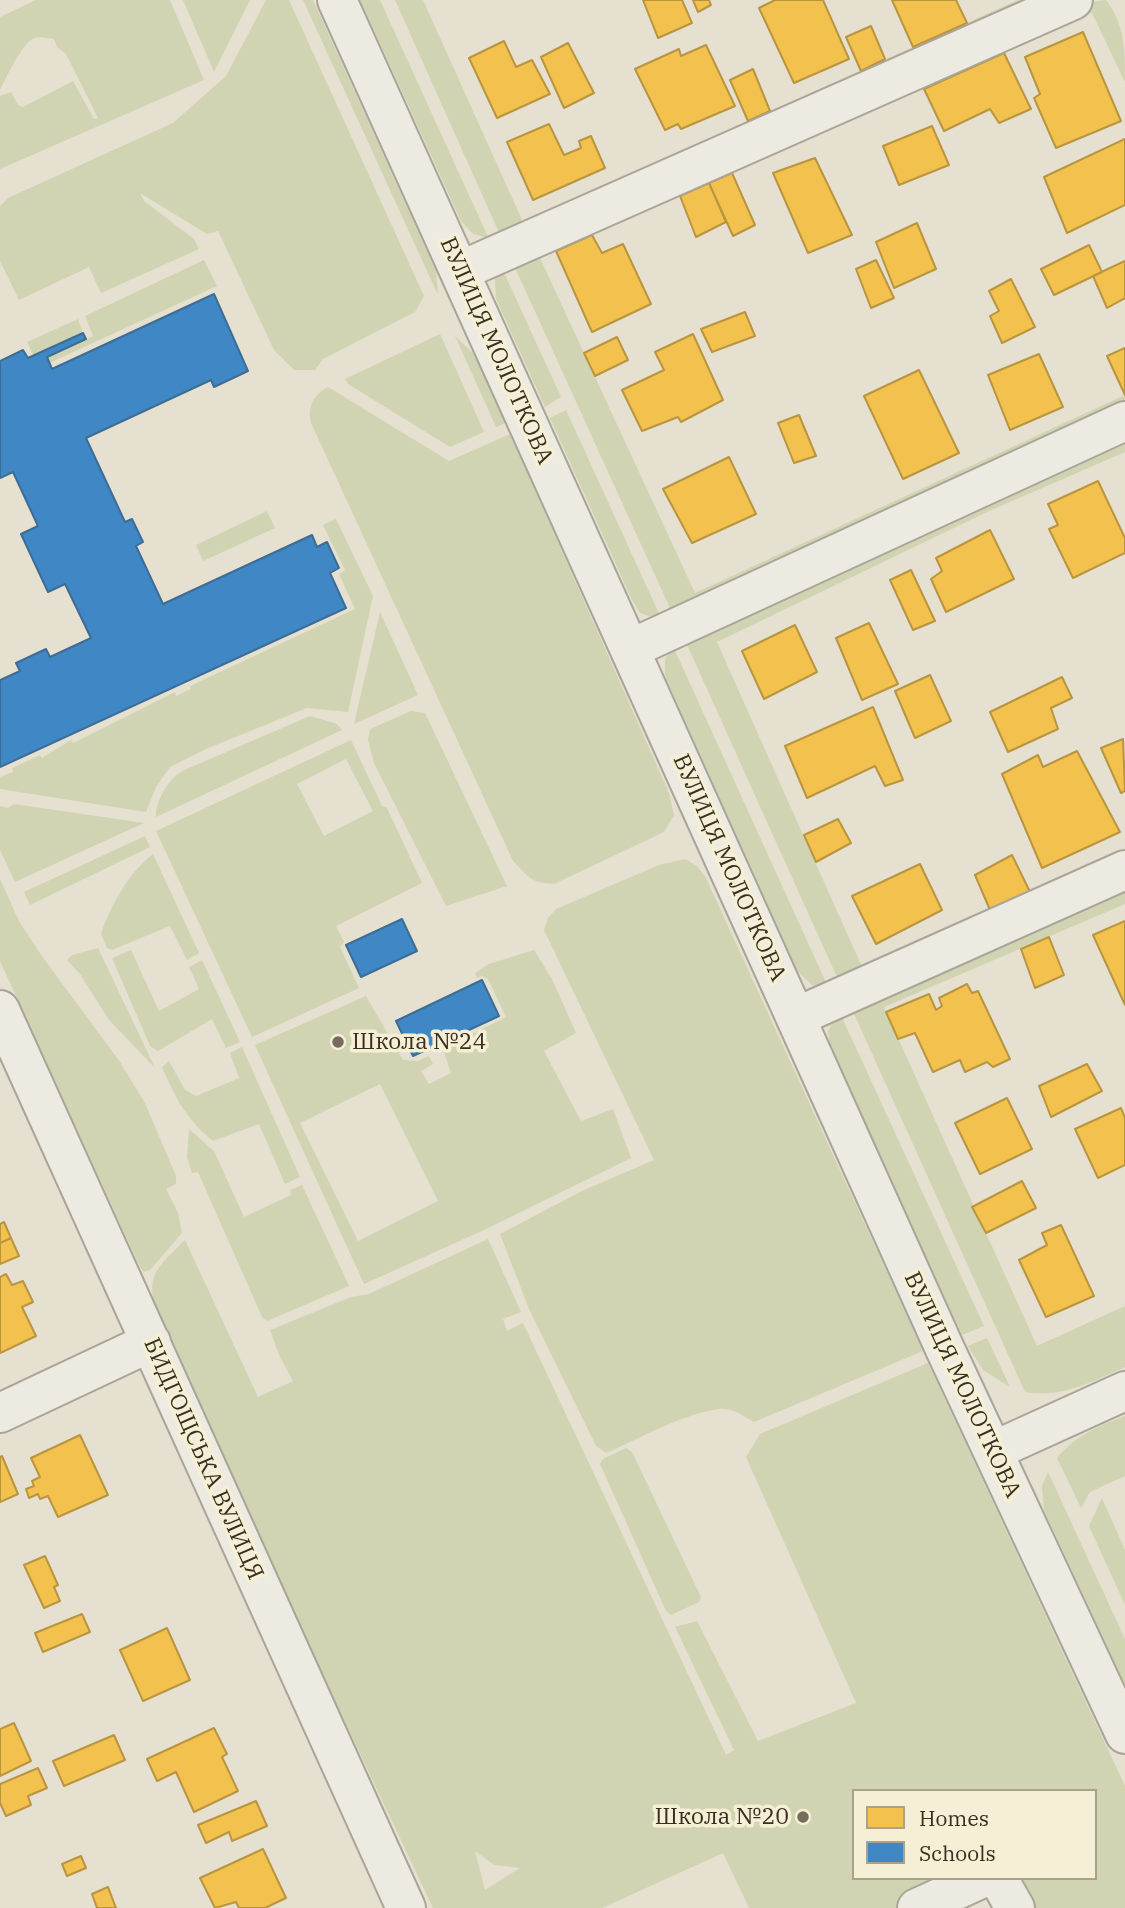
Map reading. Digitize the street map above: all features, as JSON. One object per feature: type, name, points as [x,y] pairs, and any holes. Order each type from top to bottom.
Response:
[{"type":"street","name":"ВУЛИЦЯ МОЛОТКОВА","points":[[337,0],[993,1451],[1125,1734]]},
{"type":"street","points":[[460,271],[1073,0]]},
{"type":"street","points":[[630,649],[1125,421]]},
{"type":"street","points":[[796,1017],[1125,870]]},
{"type":"street","name":"БИДГОЩСЬКА ВУЛИЦЯ","points":[[0,1010],[406,1908]]},
{"type":"street","points":[[0,1413],[151,1342]]},
{"type":"street","points":[[993,1451],[1125,1391]]},
{"type":"street","points":[[917,1908],[979,1880]]},
{"type":"street","points":[[999,1880],[1015,1908]]},
{"type":"green space","points":[[36,0],[170,0],[204,80],[0,169],[0,96],[11,92],[18,105],[23,107],[73,81],[94,119],[98,118],[66,54],[57,47],[54,39],[42,37],[31,40],[22,50],[0,90],[0,17]]},
{"type":"green space","points":[[183,0],[250,0],[214,72]]},
{"type":"green space","points":[[266,0],[289,0],[424,296],[415,312],[323,359],[315,370],[294,370],[274,350],[218,231],[207,234],[140,193],[144,201],[194,239],[199,249],[101,293],[89,267],[19,300],[0,261],[0,206],[8,198],[173,123],[226,76]]},
{"type":"green space","points":[[303,0],[313,0],[436,271],[438,295]]},
{"type":"green space","points":[[360,0],[380,0],[489,239],[472,233],[461,221]]},
{"type":"green space","points":[[395,0],[423,0],[523,222],[1018,0],[1050,0],[501,237]]},
{"type":"green space","points":[[1106,0],[1120,28],[1125,82],[1092,13],[540,258],[695,593],[1125,395],[1125,411],[674,617],[512,261],[1093,2]]},
{"type":"green space","points":[[204,260],[217,286],[34,370],[31,365],[93,336],[85,316]]},
{"type":"green space","points":[[502,268],[561,397],[545,407],[496,299],[495,279]]},
{"type":"green space","points":[[78,319],[83,333],[33,355],[27,342]]},
{"type":"green space","points":[[440,334],[484,432],[450,447],[348,384],[345,379]]},
{"type":"green space","points":[[455,336],[474,354],[505,423],[496,427]]},
{"type":"green space","points":[[328,387],[449,461],[510,434],[669,793],[674,815],[664,832],[554,884],[531,878],[513,861],[311,423],[313,402],[319,393]]},
{"type":"green space","points":[[566,410],[662,620],[640,613],[631,598],[550,418]]},
{"type":"green space","points":[[1125,439],[1125,452],[987,512],[717,642],[862,967],[1125,849],[1125,860],[841,986],[684,638]]},
{"type":"green space","points":[[267,511],[275,528],[203,561],[196,545]]},
{"type":"green space","points":[[336,519],[373,596],[348,712],[307,708],[206,749],[170,767],[156,787],[146,812],[0,789],[0,777],[13,772],[12,768],[40,755],[42,758],[71,740],[73,743],[175,692],[176,696],[191,689],[190,686],[355,609],[339,574],[345,570],[323,525]]},
{"type":"green space","points":[[380,612],[418,695],[354,724]]},
{"type":"green space","points":[[672,644],[829,989],[812,985],[795,969],[665,676],[665,659]]},
{"type":"green space","points":[[411,711],[425,713],[507,886],[446,906],[374,763],[368,740],[370,729]]},
{"type":"green space","points":[[310,716],[337,724],[342,730],[156,817],[164,791],[182,771]]},
{"type":"green space","points":[[351,740],[422,883],[336,926],[344,942],[340,947],[359,988],[252,1037],[156,831]],"holes":[[[346,759],[373,811],[324,836],[297,784]]]},
{"type":"green space","points":[[14,804],[144,823],[15,882],[0,850],[0,806],[8,808]]},
{"type":"green space","points":[[145,836],[150,847],[30,905],[24,892]]},
{"type":"green space","points":[[153,854],[199,953],[187,960],[170,926],[112,950],[107,948],[101,934],[121,891],[136,870]]},
{"type":"green space","points":[[685,859],[697,866],[706,878],[923,1351],[754,1422],[737,1412],[719,1409],[676,1421],[606,1453],[596,1446],[529,1309],[500,1234],[582,1191],[654,1160],[544,930],[548,918],[556,909],[659,865]]},
{"type":"green space","points":[[0,879],[19,921],[39,952],[120,1062],[145,1103],[176,1176],[176,1184],[166,1189],[178,1213],[182,1233],[150,1270],[144,1272],[140,1267],[0,961]]},
{"type":"green space","points":[[1125,884],[1125,904],[884,1007],[1037,1346],[1125,1306],[1125,1367],[1064,1391],[1025,1392],[850,1005]]},
{"type":"green space","points":[[98,948],[155,1068],[109,1020],[80,974],[67,960],[72,955]]},
{"type":"green space","points":[[131,950],[159,1011],[199,989],[189,967],[202,960],[240,1042],[226,1048],[212,1019],[158,1051],[150,1046],[112,958]]},
{"type":"green space","points":[[534,950],[552,979],[576,1033],[544,1051],[581,1121],[613,1109],[631,1158],[484,1230],[364,1284],[255,1045],[366,996],[403,1060],[418,1061],[429,1056],[433,1064],[421,1071],[429,1084],[451,1073],[443,1049],[506,1017],[488,979],[482,976],[477,978],[475,973],[489,964]],"holes":[[[380,1084],[438,1201],[358,1241],[300,1123]]]},
{"type":"green space","points":[[839,1011],[984,1326],[962,1335],[830,1047],[828,1031]]},
{"type":"green space","points":[[242,1047],[300,1177],[285,1184],[259,1124],[213,1141],[183,1108],[162,1067],[169,1061],[185,1090],[196,1096],[239,1078],[230,1053]]},
{"type":"green space","points":[[189,1129],[214,1151],[244,1217],[291,1195],[290,1190],[302,1185],[349,1286],[267,1321],[262,1317],[198,1172],[192,1173],[187,1157]]},
{"type":"green space","points":[[488,1239],[521,1312],[503,1319],[507,1331],[523,1323],[726,1755],[734,1750],[675,1627],[697,1621],[758,1741],[856,1703],[746,1457],[760,1434],[928,1363],[1125,1786],[1125,1908],[1015,1908],[999,1880],[1097,1880],[1097,1789],[852,1789],[852,1880],[979,1880],[917,1908],[749,1908],[723,1853],[602,1908],[433,1908],[304,1635],[154,1305],[152,1293],[158,1268],[185,1240],[258,1397],[293,1381],[270,1330],[351,1297],[369,1294]],"holes":[[[475,1851],[494,1865],[520,1868],[485,1890]]]},
{"type":"green space","points":[[987,1338],[1008,1386],[983,1370],[968,1346]]},
{"type":"green space","points":[[1125,1416],[1125,1476],[1090,1492],[1081,1508],[1057,1458],[1079,1438]]},
{"type":"green space","points":[[626,1448],[632,1452],[701,1597],[699,1602],[671,1615],[666,1611],[600,1464],[603,1459]]},
{"type":"green space","points":[[1048,1472],[1125,1639],[1125,1685],[1044,1510],[1042,1486]]},
{"type":"green space","points":[[1102,1498],[1125,1550],[1125,1605],[1089,1526]]},
{"type":"building: Homes","points":[[643,0],[682,0],[692,23],[658,38]]},
{"type":"building: Homes","points":[[693,0],[709,0],[711,5],[698,12]]},
{"type":"building: Homes","points":[[775,0],[823,0],[849,59],[794,83],[759,8]]},
{"type":"building: Homes","points":[[892,0],[956,0],[967,23],[913,47]]},
{"type":"building: Homes","points":[[871,26],[885,59],[861,71],[846,37]]},
{"type":"building: Homes","points":[[1083,32],[1121,121],[1056,148],[1034,98],[1040,94],[1025,57]]},
{"type":"building: Homes","points":[[504,41],[516,67],[532,60],[550,94],[497,118],[469,58]]},
{"type":"building: Homes","points":[[568,43],[594,93],[564,108],[541,57]]},
{"type":"building: Homes","points":[[706,45],[735,106],[681,129],[678,124],[665,130],[635,69],[679,49],[681,56]]},
{"type":"building: Homes","points":[[1004,53],[1031,109],[999,123],[990,109],[944,131],[924,89]]},
{"type":"building: Homes","points":[[753,69],[770,111],[748,121],[730,80]]},
{"type":"building: Homes","points":[[549,124],[564,155],[581,148],[579,141],[591,136],[605,168],[533,200],[507,142]]},
{"type":"building: Homes","points":[[932,126],[949,165],[899,185],[883,146]]},
{"type":"building: Homes","points":[[1125,139],[1125,205],[1067,233],[1044,177]]},
{"type":"building: Homes","points":[[815,158],[852,235],[808,253],[773,173]]},
{"type":"building: Homes","points":[[732,173],[755,225],[733,236],[709,183]]},
{"type":"building: Homes","points":[[709,183],[726,222],[696,237],[680,196]]},
{"type":"building: Homes","points":[[917,223],[936,269],[894,288],[876,242]]},
{"type":"building: Homes","points":[[592,235],[602,253],[623,244],[651,304],[592,332],[556,251]]},
{"type":"building: Homes","points":[[1089,245],[1102,272],[1054,295],[1041,269]]},
{"type":"building: Homes","points":[[876,260],[894,298],[871,308],[856,269]]},
{"type":"building: Homes","points":[[1125,261],[1125,298],[1107,308],[1093,276]]},
{"type":"building: Homes","points":[[1011,279],[1035,327],[1002,343],[990,316],[999,311],[989,291]]},
{"type":"building: Homes","points":[[745,312],[755,336],[712,352],[701,329]]},
{"type":"building: Homes","points":[[693,334],[723,400],[681,422],[678,417],[642,431],[622,390],[664,370],[655,352]]},
{"type":"building: Homes","points":[[617,337],[628,360],[595,376],[584,353]]},
{"type":"building: Homes","points":[[1125,348],[1125,395],[1107,356]]},
{"type":"building: Homes","points":[[1039,354],[1063,407],[1010,430],[988,375]]},
{"type":"building: Homes","points":[[919,370],[959,453],[903,479],[864,396]]},
{"type":"building: Homes","points":[[799,415],[816,456],[794,463],[778,423]]},
{"type":"building: Homes","points":[[729,457],[756,514],[692,543],[663,489]]},
{"type":"building: Homes","points":[[1098,481],[1125,538],[1125,553],[1073,578],[1049,529],[1058,525],[1048,504]]},
{"type":"building: Homes","points":[[990,530],[1014,579],[946,612],[931,579],[942,571],[936,558]]},
{"type":"building: Homes","points":[[911,570],[935,621],[913,630],[890,580]]},
{"type":"building: Homes","points":[[869,623],[898,684],[862,700],[836,638]]},
{"type":"building: Homes","points":[[795,625],[817,672],[764,699],[742,651]]},
{"type":"building: Homes","points":[[930,675],[951,721],[915,738],[895,691]]},
{"type":"building: Homes","points":[[1062,677],[1072,698],[1051,708],[1058,729],[1008,752],[990,712]]},
{"type":"building: Homes","points":[[873,707],[903,780],[885,786],[875,766],[807,798],[785,746]]},
{"type":"building: Homes","points":[[1123,739],[1125,791],[1121,793],[1101,748]]},
{"type":"building: Homes","points":[[1077,751],[1120,832],[1042,868],[1002,774],[1038,755],[1043,767]]},
{"type":"building: Homes","points":[[838,819],[851,843],[816,862],[804,835]]},
{"type":"building: Homes","points":[[1012,855],[1030,892],[990,910],[975,875]]},
{"type":"building: Homes","points":[[920,864],[942,910],[876,944],[852,896]]},
{"type":"building: Homes","points":[[1125,921],[1125,1005],[1093,935]]},
{"type":"building: Homes","points":[[1049,937],[1064,975],[1035,988],[1021,949]]},
{"type":"building: Homes","points":[[967,984],[972,993],[978,991],[1010,1059],[993,1067],[987,1062],[965,1072],[960,1060],[933,1072],[915,1033],[898,1039],[886,1012],[929,994],[936,1010],[942,1006],[939,998]]},
{"type":"building: Homes","points":[[1087,1064],[1102,1091],[1051,1117],[1039,1086]]},
{"type":"building: Homes","points":[[1007,1098],[1032,1149],[980,1174],[955,1123]]},
{"type":"building: Homes","points":[[1121,1108],[1125,1118],[1125,1165],[1098,1178],[1075,1129]]},
{"type":"building: Homes","points":[[1022,1181],[1036,1208],[986,1233],[972,1207]]},
{"type":"building: Homes","points":[[4,1222],[11,1238],[0,1243],[0,1224]]},
{"type":"building: Homes","points":[[1061,1225],[1094,1296],[1046,1317],[1019,1260],[1047,1245],[1042,1233]]},
{"type":"building: Homes","points":[[11,1238],[19,1256],[0,1264],[0,1243]]},
{"type":"building: Homes","points":[[6,1274],[12,1285],[23,1281],[33,1302],[22,1307],[36,1336],[0,1353],[0,1277]]},
{"type":"building: Homes","points":[[80,1435],[108,1495],[58,1517],[48,1496],[40,1499],[38,1494],[29,1498],[26,1489],[34,1486],[32,1481],[40,1477],[31,1458]]},
{"type":"building: Homes","points":[[2,1456],[18,1494],[0,1502],[0,1457]]},
{"type":"building: Homes","points":[[45,1556],[58,1585],[54,1587],[60,1601],[44,1608],[24,1565]]},
{"type":"building: Homes","points":[[82,1614],[90,1632],[43,1652],[35,1633]]},
{"type":"building: Homes","points":[[167,1628],[190,1680],[143,1701],[120,1650]]},
{"type":"building: Homes","points":[[14,1723],[31,1761],[0,1776],[0,1729]]},
{"type":"building: Homes","points":[[214,1728],[227,1754],[222,1757],[238,1791],[194,1812],[176,1772],[157,1781],[147,1759]]},
{"type":"building: Homes","points":[[114,1735],[125,1760],[64,1786],[53,1761]]},
{"type":"building: Homes","points":[[38,1768],[47,1788],[28,1796],[31,1805],[6,1816],[0,1803],[0,1784]]},
{"type":"building: Homes","points":[[256,1801],[267,1826],[232,1841],[229,1832],[206,1843],[198,1825]]},
{"type":"building: Homes","points":[[263,1849],[286,1898],[265,1908],[239,1908],[236,1902],[215,1908],[200,1878]]},
{"type":"building: Homes","points":[[81,1856],[86,1868],[67,1876],[62,1864]]},
{"type":"building: Homes","points":[[108,1887],[116,1908],[97,1908],[92,1894]]},
{"type":"building: Schools","points":[[214,294],[248,371],[214,387],[211,380],[86,438],[125,522],[132,519],[143,542],[136,546],[163,604],[312,535],[317,547],[327,542],[339,568],[330,573],[346,608],[0,767],[0,680],[20,671],[16,663],[46,649],[50,657],[91,638],[65,584],[48,592],[21,534],[38,526],[13,472],[0,478],[0,361],[23,350],[28,358],[83,333],[86,339],[47,357],[52,369]]},
{"type":"building: Schools","points":[[402,919],[417,951],[361,977],[346,945]]},
{"type":"building: Schools","points":[[482,980],[499,1016],[413,1056],[396,1021]]},
{"type":"place","name":"Школа №24","points":[[338,1042]]},
{"type":"place","name":"Школа №20","points":[[803,1817]]}]
